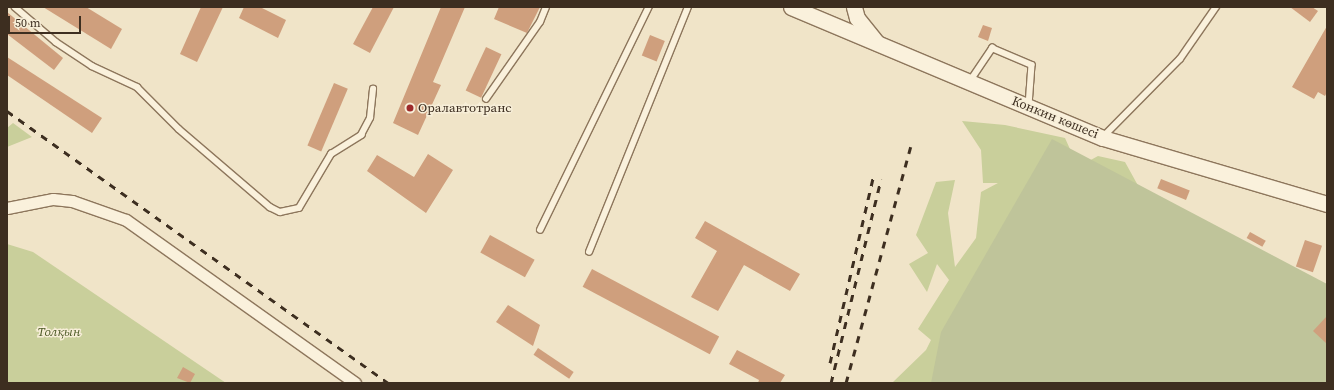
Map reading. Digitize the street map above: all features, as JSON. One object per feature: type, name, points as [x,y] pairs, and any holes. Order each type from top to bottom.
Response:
[{"type":"main road","name":"Конкин көшесі","points":[[791,7],[1103,138],[1327,204]]},
{"type":"main road","points":[[854,7],[857,18],[878,44]]},
{"type":"street","points":[[7,208],[53,199],[72,201],[126,220],[355,383]]},
{"type":"lane","points":[[16,7],[56,42],[92,66],[137,87],[222,166],[270,207],[280,212],[299,208],[331,154],[361,135],[370,118],[373,89]]},
{"type":"lane","points":[[486,98],[540,22],[546,7]]},
{"type":"lane","points":[[540,230],[649,7]]},
{"type":"lane","points":[[589,252],[688,7]]},
{"type":"lane","points":[[1103,138],[1180,59],[1216,7]]},
{"type":"lane","points":[[969,83],[992,48],[1032,65],[1029,108]]},
{"type":"green space","points":[[962,121],[1005,125],[1065,138],[1078,167],[1098,156],[1125,162],[1146,200],[996,383],[892,383],[926,350],[931,340],[918,329],[949,280],[937,264],[927,292],[909,264],[928,253],[916,235],[936,182],[955,180],[948,213],[955,267],[976,238],[981,192],[998,183],[983,183],[981,150]]},
{"type":"green space","points":[[13,123],[32,137],[7,147],[7,128]]},
{"type":"green space","points":[[1052,139],[1327,284],[1327,383],[931,383],[941,332]]},
{"type":"green space","name":"Толқын","points":[[7,244],[33,252],[226,383],[7,383]]},
{"type":"building","points":[[43,7],[86,7],[122,29],[111,49]]},
{"type":"building","points":[[201,7],[223,7],[197,62],[180,54]]},
{"type":"building","points":[[244,7],[260,7],[286,20],[278,38],[239,18]]},
{"type":"building","points":[[373,7],[394,7],[370,53],[353,44]]},
{"type":"building","points":[[441,7],[465,7],[433,82],[441,85],[418,135],[393,123]]},
{"type":"building","points":[[499,7],[540,7],[527,33],[494,19]]},
{"type":"building","points":[[1290,7],[1312,7],[1318,11],[1310,22]]},
{"type":"building","points":[[7,12],[63,58],[54,70],[7,34]]},
{"type":"building","points":[[983,25],[992,28],[988,41],[978,37]]},
{"type":"building","points":[[1327,26],[1327,92],[1325,96],[1318,92],[1314,99],[1292,87]]},
{"type":"building","points":[[650,35],[665,41],[657,61],[642,55]]},
{"type":"building","points":[[486,47],[501,54],[481,98],[466,91]]},
{"type":"building","points":[[7,57],[102,118],[92,133],[7,75]]},
{"type":"building","points":[[334,83],[348,89],[321,151],[307,146]]},
{"type":"building","points":[[428,154],[453,170],[426,213],[367,171],[377,155],[414,177]]},
{"type":"building","points":[[1161,179],[1190,191],[1186,200],[1157,188]]},
{"type":"building","points":[[705,221],[800,274],[790,291],[744,265],[718,311],[691,297],[717,251],[695,238]]},
{"type":"building","points":[[1250,232],[1266,241],[1262,247],[1247,238]]},
{"type":"building","points":[[490,235],[535,260],[525,277],[480,252]]},
{"type":"building","points":[[1305,240],[1322,246],[1313,272],[1296,266]]},
{"type":"building","points":[[592,269],[719,337],[710,354],[583,287]]},
{"type":"building","points":[[508,305],[540,325],[533,346],[496,322]]},
{"type":"building","points":[[1327,316],[1327,344],[1313,331]]},
{"type":"building","points":[[538,348],[574,372],[569,379],[534,355]]},
{"type":"building","points":[[737,350],[785,375],[780,383],[758,383],[759,380],[729,364]]},
{"type":"building","points":[[183,367],[195,374],[190,383],[177,378]]},
{"type":"railway","points":[[7,111],[389,383]]},
{"type":"railway","points":[[846,383],[912,142]]},
{"type":"railway","points":[[830,363],[873,178]]},
{"type":"railway","points":[[831,383],[881,179]]},
{"type":"place","name":"Оралавтотранс","points":[[410,108]]}]
